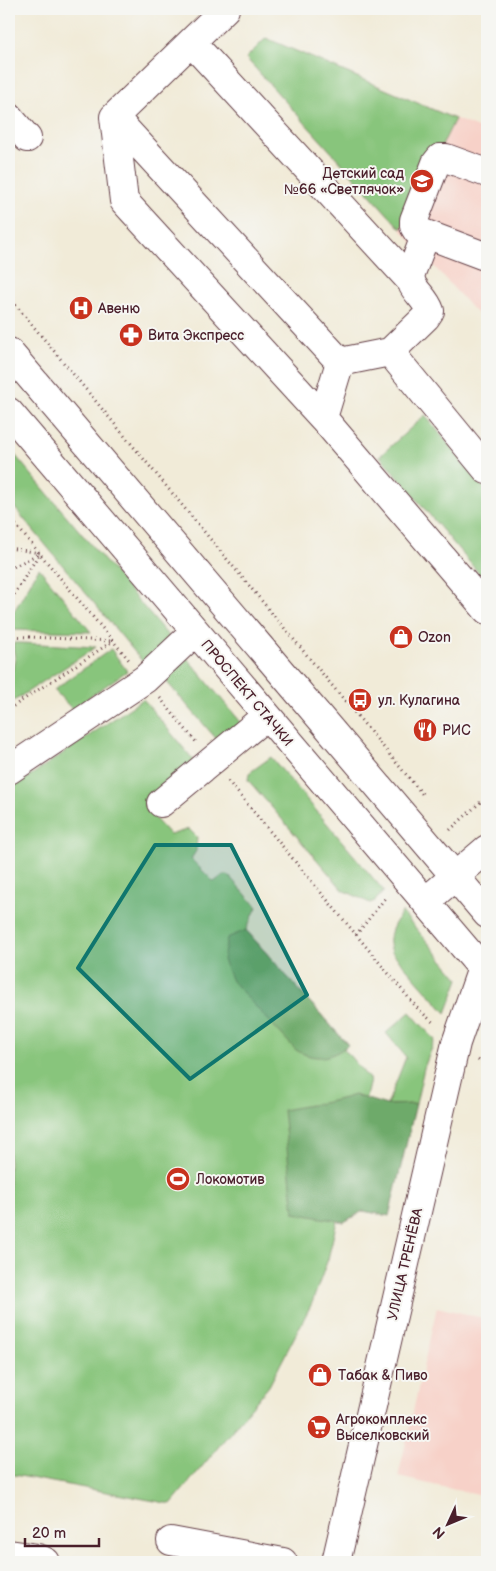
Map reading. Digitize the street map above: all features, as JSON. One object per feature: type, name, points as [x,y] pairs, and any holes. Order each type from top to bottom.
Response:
[{"type":"main road","points":[[114,117],[225,9]]},
{"type":"main road","points":[[191,42],[410,280],[412,286],[427,302],[430,311],[426,317],[390,352],[340,362]]},
{"type":"main road","points":[[9,117],[27,138]]},
{"type":"main road","points":[[114,117],[340,362]]},
{"type":"main road","points":[[114,117],[124,200],[323,418],[487,610]]},
{"type":"main road","points":[[487,173],[446,158],[440,158],[436,163],[414,220],[414,226],[417,230],[487,257]]},
{"type":"main road","points":[[410,280],[426,234]]},
{"type":"main road","points":[[9,352],[487,914]]},
{"type":"main road","points":[[390,352],[487,470]]},
{"type":"main road","points":[[323,418],[340,362]]},
{"type":"main road","name":"ПРОСПЕКТ СТАЧКИ","points":[[9,412],[485,971]]},
{"type":"main road","points":[[9,770],[145,679],[195,632]]},
{"type":"main road","points":[[161,803],[266,716]]},
{"type":"main road","points":[[426,902],[482,854]]},
{"type":"main road","name":"УЛИЦА ТРЕНЁВА","points":[[336,1562],[456,1043],[485,971]]},
{"type":"main road","points":[[171,1542],[283,1562]]},
{"type":"main road","points":[[9,1554],[38,1558],[46,1562]]},
{"type":"path","points":[[9,297],[426,798]]},
{"type":"path","points":[[9,516],[418,1009],[456,1043],[487,1067]]},
{"type":"path","points":[[9,548],[40,553]]},
{"type":"path","points":[[9,569],[40,553]]},
{"type":"path","points":[[9,603],[40,553]]},
{"type":"path","points":[[9,636],[113,640]]},
{"type":"path","points":[[9,709],[113,640]]},
{"type":"path","points":[[431,848],[487,796]]},
{"type":"path","points":[[451,828],[482,854]]},
{"type":"highlighted area","points":[[155,845],[231,845],[307,995],[190,1079],[78,968]]},
{"type":"shaded area","name":"Детский сад №66 «Светлячок»","points":[[266,38],[487,132],[487,325],[246,58]]},
{"type":"shaded area","points":[[437,1307],[487,1319],[487,1497],[398,1477]]},
{"type":"green space","points":[[266,38],[455,119],[401,229],[246,58]]},
{"type":"green space","points":[[425,415],[487,492],[487,583],[380,456]]},
{"type":"green space","points":[[9,448],[176,645],[148,668],[9,501]]},
{"type":"green space","points":[[39,568],[91,632],[9,630],[9,620]]},
{"type":"green space","points":[[14,643],[96,647],[9,704],[9,677],[15,658]]},
{"type":"green space","points":[[111,649],[127,671],[72,709],[54,690]]},
{"type":"green space","points":[[187,658],[245,727],[220,743],[165,680],[165,676]]},
{"type":"green space","name":"Локомотив","points":[[143,699],[201,769],[149,812],[170,835],[189,829],[197,837],[196,851],[191,859],[214,882],[223,875],[228,875],[257,907],[246,930],[348,1045],[344,1049],[370,1080],[328,1259],[312,1303],[269,1386],[171,1504],[9,1474],[9,790]]},
{"type":"green space","points":[[271,757],[384,891],[375,901],[370,903],[343,890],[248,780],[249,773]]},
{"type":"green space","points":[[402,912],[459,979],[446,1013],[392,952],[390,936]]},
{"type":"green space","points":[[246,930],[348,1045],[329,1056],[316,1057],[303,1054],[296,1050],[232,981],[223,960],[227,938]]},
{"type":"green space","points":[[410,1012],[435,1040],[424,1068],[416,1104],[387,1105],[406,1057],[386,1033]]},
{"type":"green space","points":[[354,1095],[387,1105],[416,1104],[389,1216],[363,1211],[344,1222],[294,1213],[283,1110]]},
{"type":"place","name":"Детский сад №66 «Светлячок»","points":[[422,181]]},
{"type":"place","name":"Авеню","points":[[81,308]]},
{"type":"place","name":"Вита Экспресс","points":[[131,335]]},
{"type":"place","name":"Ozon","points":[[401,637]]},
{"type":"place","name":"ул. Кулагина","points":[[360,700]]},
{"type":"place","name":"РИС","points":[[425,730]]},
{"type":"place","name":"Локомотив","points":[[178,1179]]},
{"type":"place","name":"Табак & Пиво","points":[[320,1375]]},
{"type":"place","name":"Агрокомплекс Выселковский","points":[[319,1427]]}]
